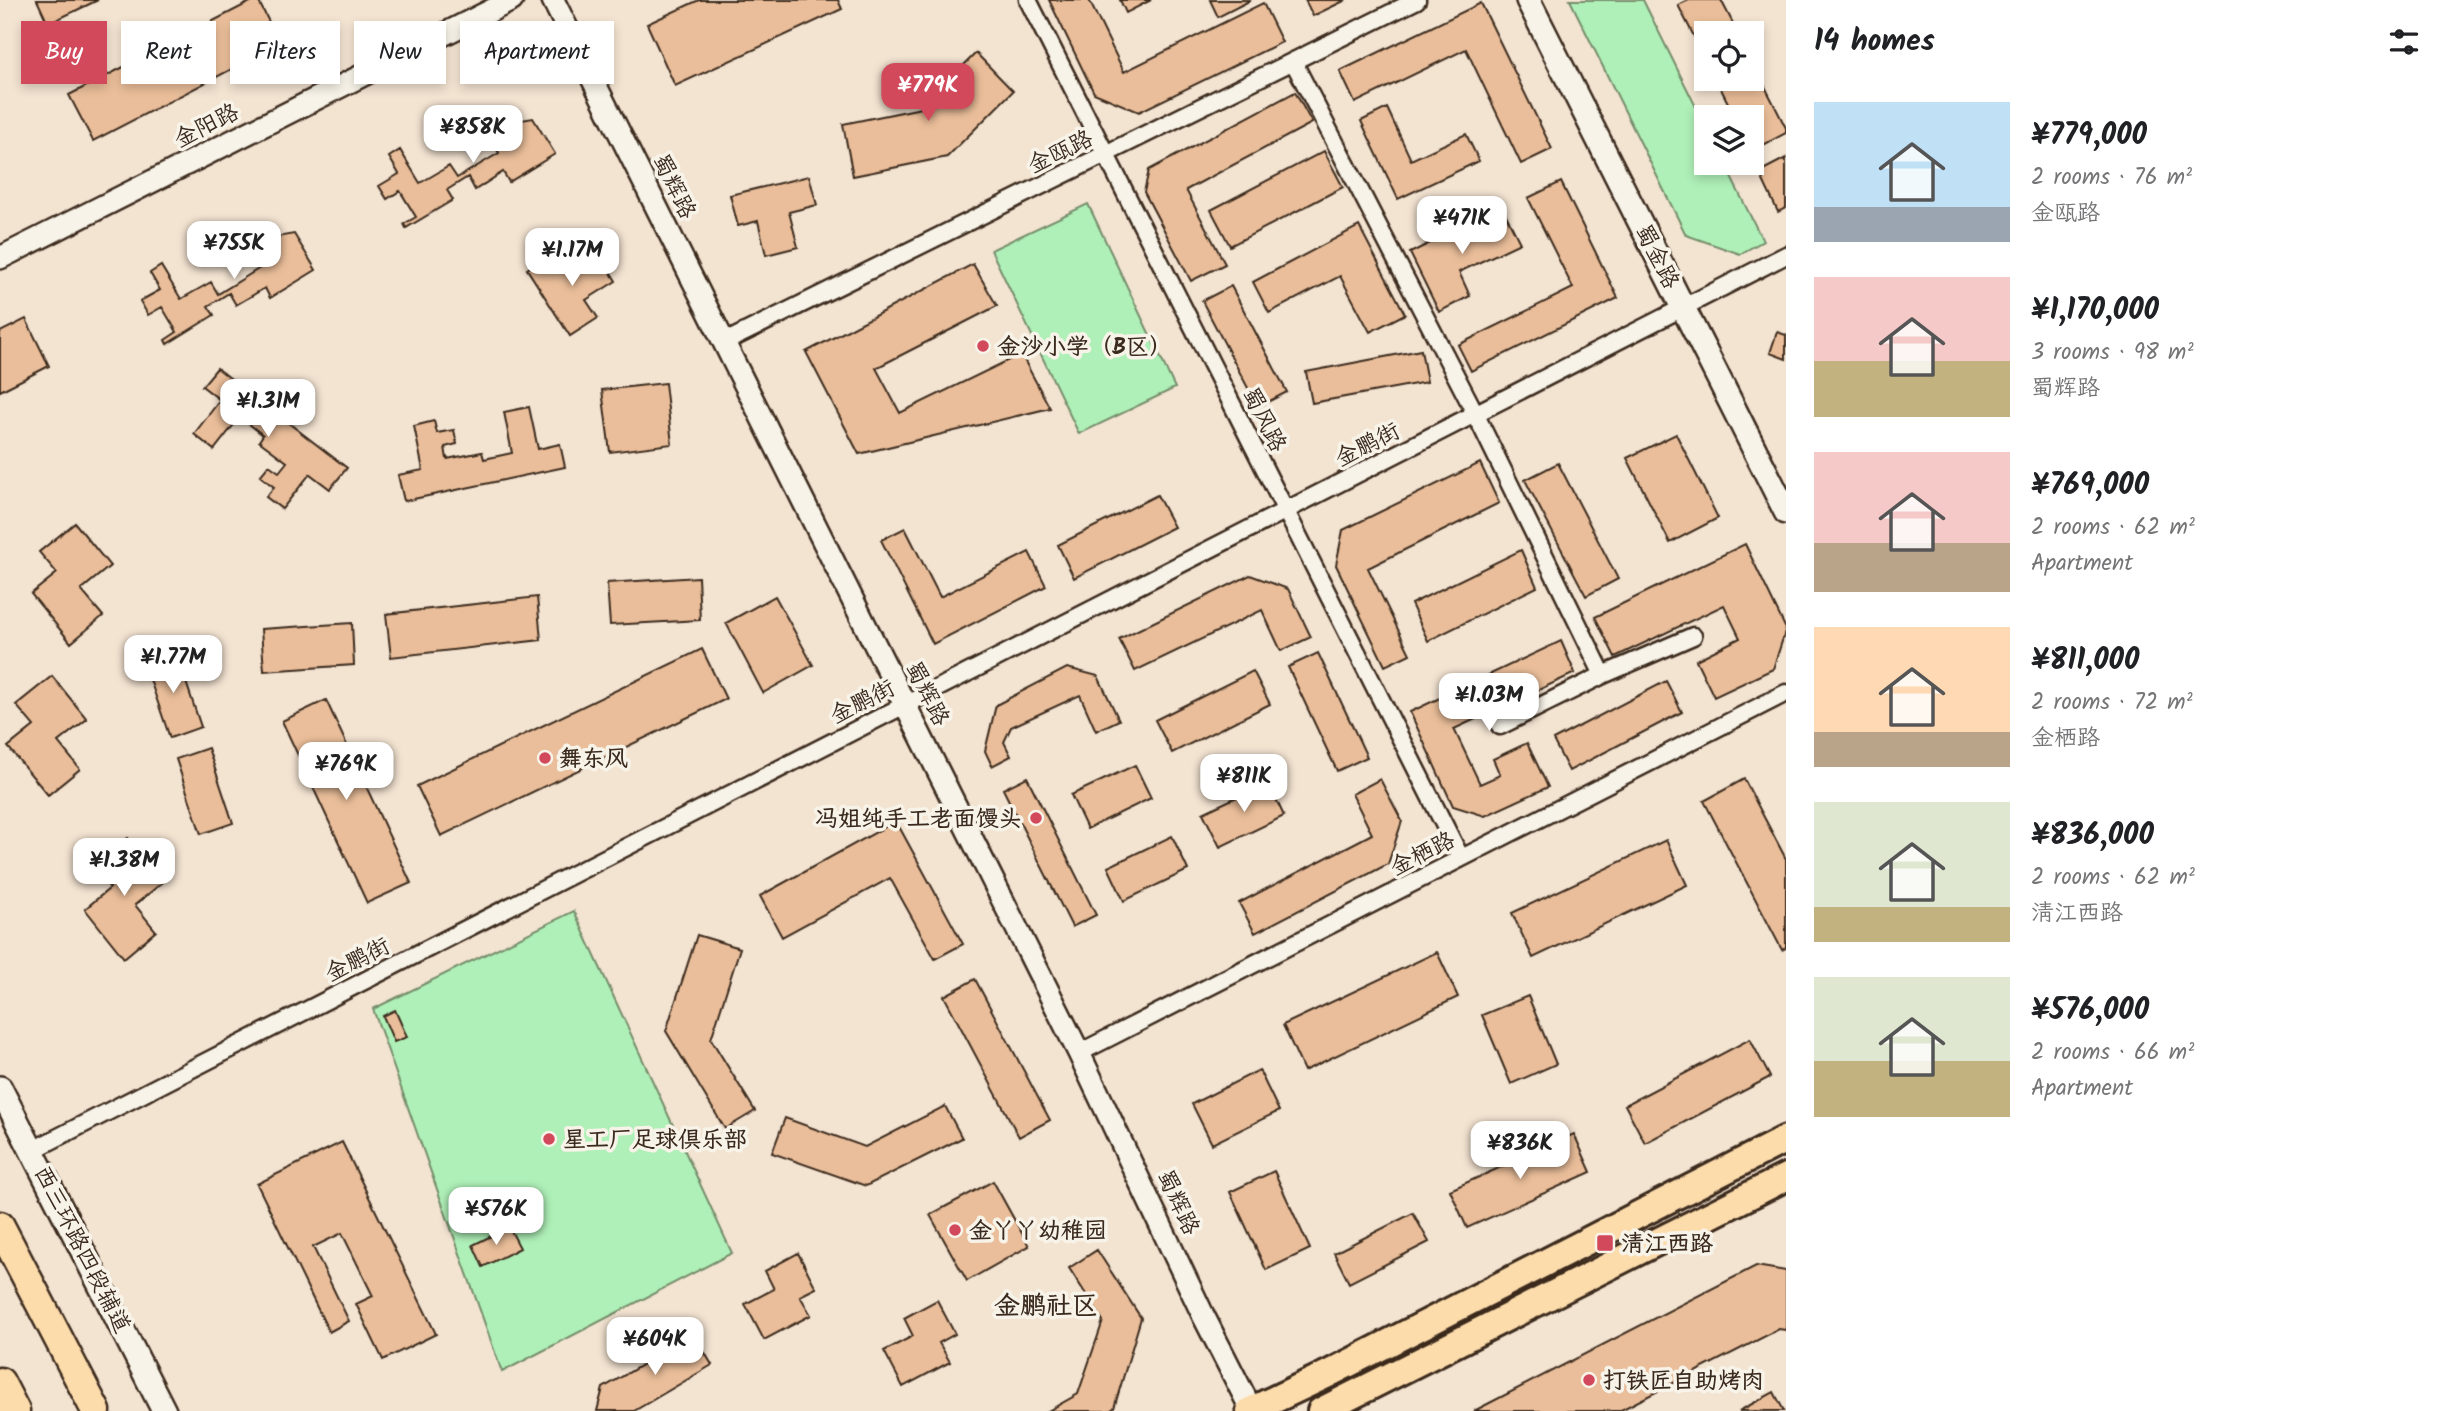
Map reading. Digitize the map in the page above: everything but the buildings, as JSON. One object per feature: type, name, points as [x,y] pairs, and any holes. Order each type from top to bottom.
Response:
[{"type":"highway","points":[[0,1226],[96,1411]]},
{"type":"highway","points":[[0,1382],[15,1411]]},
{"type":"main road","name":"蜀金路","points":[[1528,0],[1786,512]]},
{"type":"main road","name":"西三环路四段辅道","points":[[0,1088],[164,1411]]},
{"type":"main road","points":[[1251,1411],[1786,1139]]},
{"type":"main road","points":[[1321,1411],[1786,1177]]},
{"type":"street","name":"金阳路","points":[[0,258],[512,0]]},
{"type":"street","name":"蜀辉路","points":[[553,0],[1079,1053],[1251,1411]]},
{"type":"street","name":"蜀风路","points":[[1028,0],[1461,858]]},
{"type":"street","name":"金瓯路","points":[[723,343],[1417,0]]},
{"type":"street","points":[[1293,61],[1475,414],[1603,674]]},
{"type":"street","name":"金鹏街","points":[[33,1150],[1786,256]]},
{"type":"street","points":[[1500,726],[1603,674],[1693,636]]},
{"type":"street","name":"金栖路","points":[[1079,1053],[1786,693]]},
{"type":"green space","points":[[1570,0],[1643,0],[1695,105],[1694,175],[1730,175],[1763,241],[1740,254],[1686,235]]},
{"type":"green space","points":[[1088,204],[1175,388],[1079,434],[991,250]]},
{"type":"green space","name":"星工厂足球俱乐部","points":[[574,911],[732,1253],[502,1372],[373,1009]]},
{"type":"place","name":"金沙小学（B区）","points":[[983,346]]},
{"type":"place","name":"舞东风","points":[[545,758]]},
{"type":"place","name":"冯姐纯手工老面馒头","points":[[1036,818]]},
{"type":"place","name":"星工厂足球俱乐部","points":[[549,1139]]},
{"type":"place","name":"金丫丫幼稚园","points":[[955,1230]]},
{"type":"place","name":"清江西路","points":[[1605,1243]]},
{"type":"place","name":"打铁匠自助烤肉","points":[[1589,1380]]},
{"type":"district","name":"金鹏社区","points":[[1046,1305]]}]
